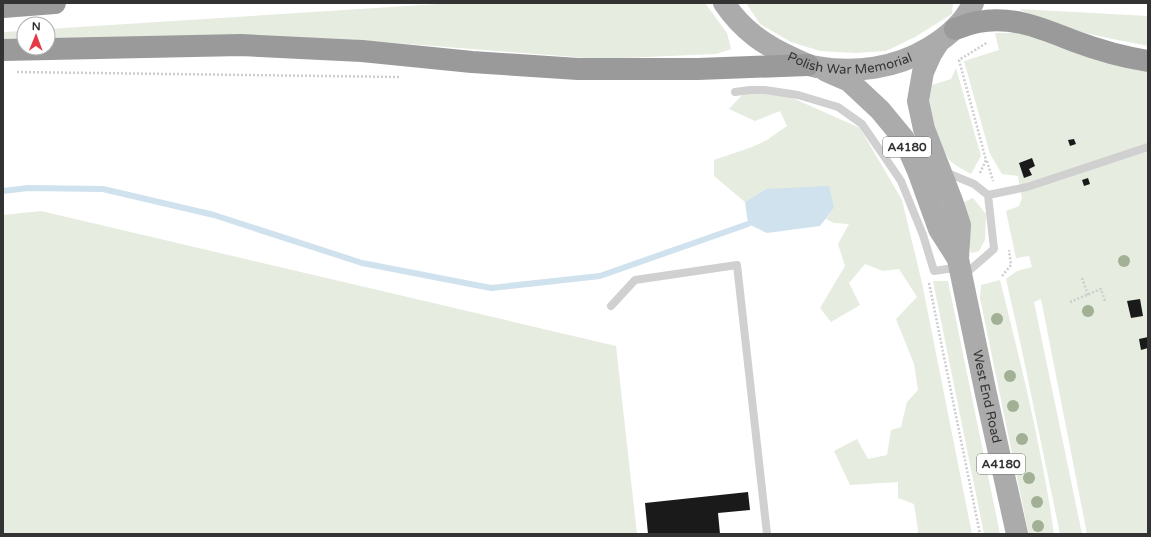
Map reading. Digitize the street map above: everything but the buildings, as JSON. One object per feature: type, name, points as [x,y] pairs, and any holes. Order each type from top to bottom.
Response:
[{"type":"highway","points":[[3,7],[55,3]]},
{"type":"highway","points":[[955,29],[978,22],[1001,20],[1018,22],[1053,32],[1074,41],[1125,57],[1148,61]]},
{"type":"highway","points":[[3,50],[241,45],[362,50],[472,62],[578,69],[698,69],[813,66]]},
{"type":"main road","name":"Polish War Memorial","points":[[724,3],[745,30],[777,52],[813,66],[856,69],[880,68],[920,54],[938,43],[955,29],[972,6]]},
{"type":"main road","name":"West End Road","points":[[938,43],[923,72],[918,102],[924,130],[960,225],[960,268],[1017,534]]},
{"type":"main road","name":"West End Road","points":[[813,66],[848,81],[880,110],[904,139],[918,171],[939,229],[960,268]]},
{"type":"lane","points":[[735,92],[765,90],[798,95],[838,107],[862,124],[901,181],[923,235],[934,271],[960,268],[994,249],[988,195],[974,184],[940,170]]},
{"type":"lane","points":[[988,195],[1027,187],[1148,147]]},
{"type":"lane","points":[[611,306],[635,280],[737,264],[767,534]]},
{"type":"path","points":[[992,40],[959,60],[994,184]]},
{"type":"path","points":[[11,72],[407,78]]},
{"type":"path","points":[[977,178],[986,160]]},
{"type":"path","points":[[1082,278],[1088,295]]},
{"type":"path","points":[[929,284],[980,534]]},
{"type":"path","points":[[1070,302],[1101,289],[1105,301]]},
{"type":"shaded area","points":[[454,3],[705,3],[727,33],[731,49],[716,54],[599,59],[346,39],[247,36],[56,41],[56,28]]},
{"type":"shaded area","points":[[746,3],[953,3],[952,14],[915,37],[886,51],[855,53],[820,51],[791,42],[760,24]]},
{"type":"shaded area","points":[[1019,9],[1148,16],[1148,46],[1066,28]]},
{"type":"shaded area","points":[[16,31],[16,42],[3,43],[3,32]]},
{"type":"shaded area","points":[[995,33],[1020,33],[1148,70],[1148,534],[1087,534],[1041,299],[1034,302],[1082,534],[1060,534],[1006,279],[1017,271],[1032,267],[1029,256],[1016,258],[1006,211],[1019,206],[1022,198],[1018,176],[1002,174],[990,154],[964,61],[999,50]]},
{"type":"shaded area","points":[[956,68],[981,156],[971,174],[950,161],[940,145],[928,110],[932,85],[951,79]]},
{"type":"shaded area","points":[[756,86],[788,96],[860,128],[902,200],[922,283],[972,534],[917,534],[918,530],[914,504],[898,498],[898,482],[850,485],[834,451],[857,439],[868,459],[887,455],[891,430],[901,427],[907,402],[918,390],[914,364],[896,319],[917,297],[899,269],[883,271],[865,264],[849,283],[860,305],[831,322],[820,308],[845,266],[838,244],[849,224],[834,223],[826,219],[834,208],[766,189],[745,202],[714,176],[714,160],[752,147],[767,140],[787,126],[780,111],[755,121],[729,109],[742,95]]},
{"type":"shaded area","points":[[973,198],[986,214],[985,240],[979,251],[971,253],[960,204]]},
{"type":"shaded area","points":[[41,211],[616,346],[637,534],[3,534],[3,215]]},
{"type":"shaded area","points":[[1000,280],[1037,438],[1054,534],[1028,534],[980,298],[981,285]]},
{"type":"shaded area","points":[[933,281],[948,281],[1000,534],[984,534]]},
{"type":"water","points":[[829,186],[834,208],[820,226],[767,233],[748,224],[745,202],[766,189]]},
{"type":"waterway","points":[[3,191],[28,188],[103,189],[214,215],[362,263],[491,288],[600,276],[748,224]]}]
